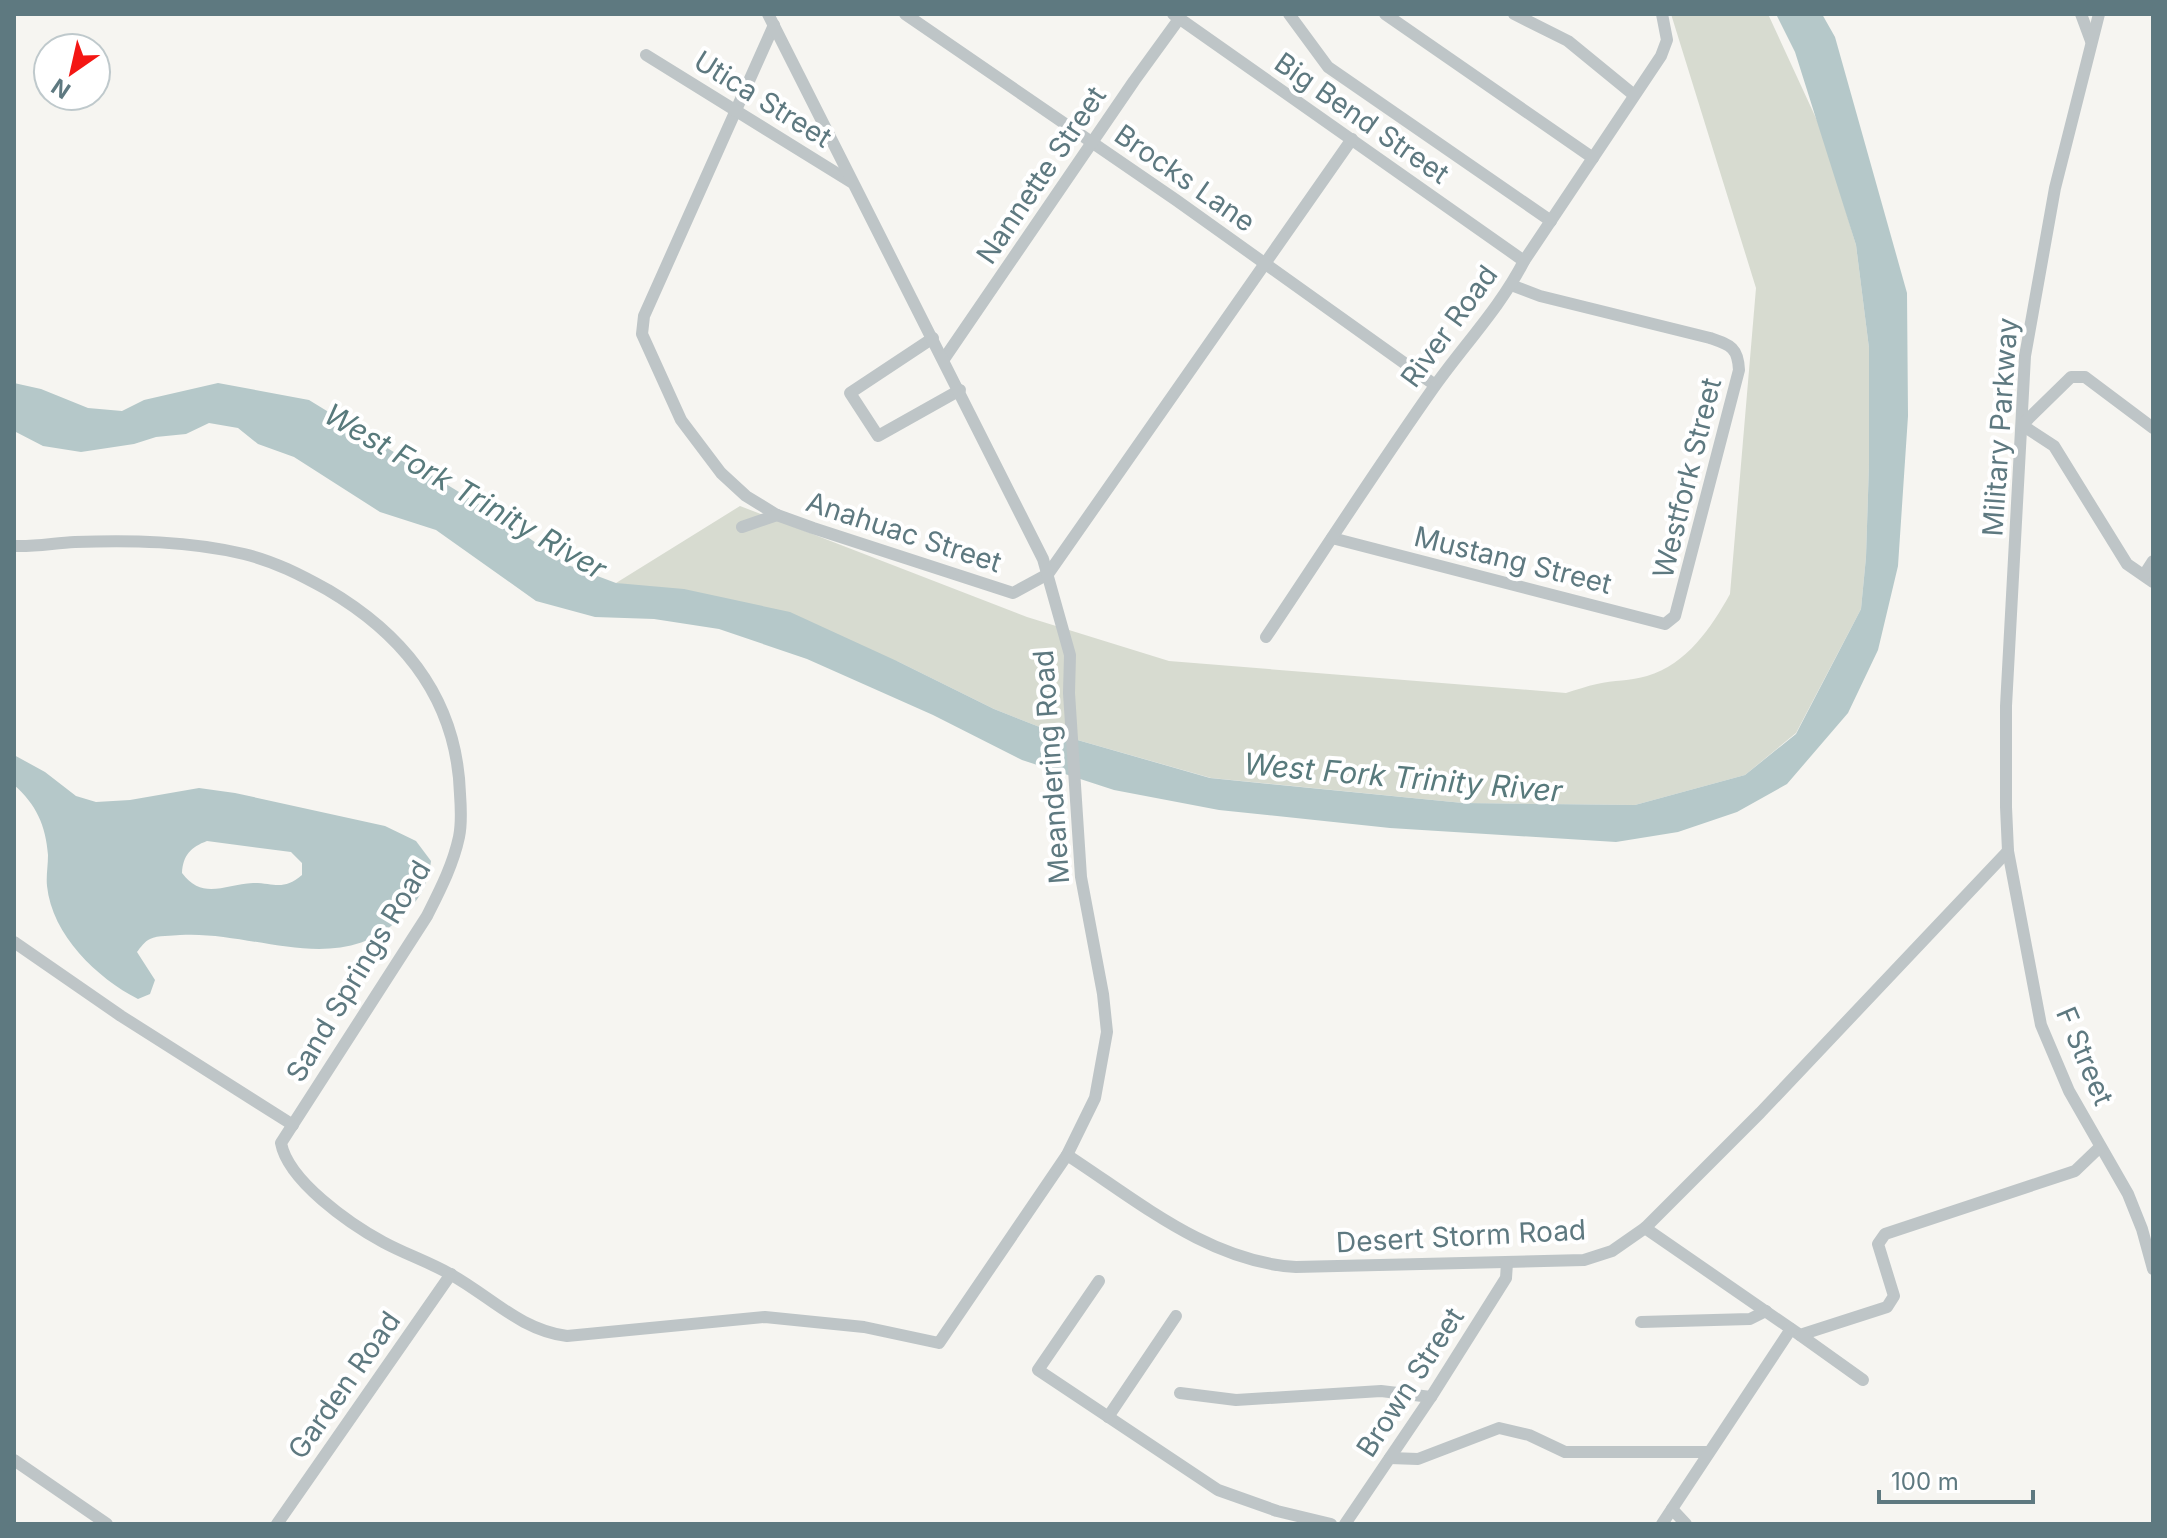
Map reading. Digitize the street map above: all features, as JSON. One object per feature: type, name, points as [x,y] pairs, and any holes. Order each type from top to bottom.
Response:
[{"type":"street","name":"Brocks Lane","points":[[905,14],[1265,263],[1435,385]]},
{"type":"street","points":[[921,26],[929,14]]},
{"type":"street","points":[[1289,14],[1328,67],[1551,221]]},
{"type":"street","points":[[1385,14],[1593,158]]},
{"type":"street","points":[[1514,14],[1568,41],[1634,95]]},
{"type":"street","name":"River Road","points":[[1266,637],[1435,385],[1511,285],[1661,56],[1667,40],[1662,14]]},
{"type":"street","points":[[2081,14],[2091,41]]},
{"type":"street","name":"Military Parkway","points":[[2008,851],[2006,706],[2025,356],[2055,188],[2099,14]]},
{"type":"street","name":"Big Bend Street","points":[[1176,16],[1524,261]]},
{"type":"street","name":"Nannette Street","points":[[944,359],[1176,16]]},
{"type":"street","name":"Anahuac Street","points":[[771,20],[736,111],[644,316],[642,334],[681,420],[721,473],[746,496],[777,515],[1013,593],[1048,574],[1352,139]]},
{"type":"street","name":"Meandering Road","points":[[771,20],[960,390],[1048,574],[1070,655],[1069,693],[1081,877],[1107,1032],[1095,1098],[1067,1155],[939,1343]]},
{"type":"street","name":"Utica Street","points":[[646,55],[854,183]]},
{"type":"street","name":"Westfork Street","points":[[1511,285],[1540,296],[1710,338],[1722,342],[1739,355],[1739,370],[1676,612]]},
{"type":"street","points":[[933,338],[850,393],[878,436],[960,390]]},
{"type":"street","points":[[2153,428],[2085,377],[2071,377],[2022,425],[2054,446],[2127,564],[2148,578],[2153,561]]},
{"type":"street","points":[[742,527],[777,515]]},
{"type":"street","name":"Mustang Street","points":[[1332,538],[1665,624],[1676,612]]},
{"type":"street","name":"Sand Springs Road","points":[[14,546],[167,542],[244,553],[271,562],[299,574],[377,623],[412,659],[446,714],[455,748],[460,835],[445,882],[427,916],[281,1143],[284,1158],[314,1194],[383,1242],[451,1274],[510,1316],[551,1334],[567,1336],[765,1317],[864,1327],[939,1343]]},
{"type":"street","name":"F Street","points":[[2008,851],[2041,1025],[2069,1091],[2148,1227],[2153,1269]]},
{"type":"street","name":"Desert Storm Road","points":[[1067,1155],[1188,1233],[1244,1260],[1296,1267],[1507,1263],[1584,1260],[1612,1251],[1645,1228],[1849,1021],[2008,851]]},
{"type":"street","name":"Sand Springs Road","points":[[14,942],[121,1016],[293,1125]]},
{"type":"street","points":[[1662,1524],[1709,1452],[1796,1332],[1887,1307],[1894,1296],[1878,1244],[1885,1234],[2075,1171],[2100,1147]]},
{"type":"street","points":[[1645,1228],[1863,1380]]},
{"type":"street","name":"Brown Street","points":[[1345,1524],[1431,1397],[1506,1278],[1507,1263]]},
{"type":"street","name":"Garden Road","points":[[277,1524],[451,1274]]},
{"type":"street","points":[[1099,1281],[1038,1370],[1218,1490],[1277,1511],[1331,1524]]},
{"type":"street","points":[[1641,1322],[1750,1319],[1766,1311]]},
{"type":"street","points":[[1108,1417],[1176,1316]]},
{"type":"street","points":[[1180,1393],[1236,1400],[1381,1391],[1431,1397]]},
{"type":"street","points":[[1390,1458],[1418,1459],[1499,1428],[1529,1435],[1565,1452],[1709,1452]]},
{"type":"street","points":[[14,1460],[107,1524]]},
{"type":"street","points":[[1672,1509],[1686,1524]]},
{"type":"shaded area","points":[[1671,14],[1768,14],[1821,129],[1856,245],[1869,348],[1869,464],[1861,609],[1796,733],[1745,775],[1635,805],[1463,803],[1211,778],[1060,735],[994,709],[899,662],[616,583],[740,506],[1027,617],[1169,661],[1566,693],[1603,683],[1641,678],[1674,663],[1696,643],[1730,594],[1756,288]]},
{"type":"shaded area","points":[[1776,14],[1822,14],[1835,37],[1907,293],[1908,416],[1898,566],[1878,650],[1848,713],[1787,784],[1737,812],[1678,832],[1616,842],[1390,828],[1219,810],[1114,790],[1022,760],[933,715],[807,659],[719,629],[654,619],[595,617],[536,601],[436,530],[380,512],[294,457],[258,444],[238,428],[209,423],[186,434],[81,452],[43,446],[14,431],[14,383],[41,389],[88,408],[122,411],[144,400],[218,383],[309,400],[490,511],[568,565],[616,583],[684,589],[790,612],[994,709],[1060,735],[1210,778],[1463,803],[1635,805],[1745,775],[1796,734],[1861,609],[1869,464],[1869,348],[1856,245],[1795,52]]},
{"type":"shaded area","points":[[14,755],[45,772],[76,796],[96,802],[130,800],[199,788],[235,793],[385,826],[416,841],[431,861],[430,870],[422,892],[407,912],[376,936],[350,946],[294,948],[208,935],[150,939],[137,952],[155,980],[150,994],[138,999],[93,967],[67,938],[51,904],[47,886],[48,855],[42,825],[34,808],[14,785]],"holes":[[[207,841],[291,852],[302,863],[302,875],[284,885],[253,883],[206,889],[190,882],[182,873],[189,852]]]},
{"type":"water label","name":"West Fork Trinity River","points":[[465,492]]},
{"type":"water label","name":"West Fork Trinity River","points":[[1403,778]]}]
